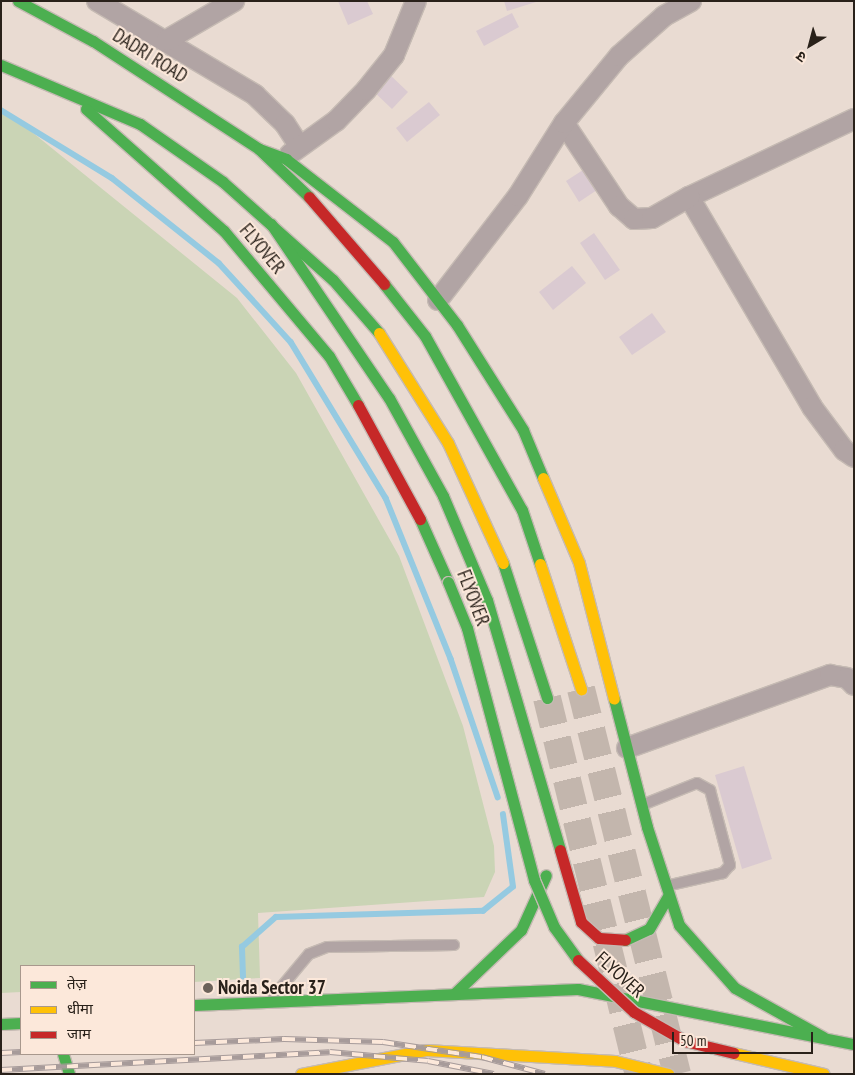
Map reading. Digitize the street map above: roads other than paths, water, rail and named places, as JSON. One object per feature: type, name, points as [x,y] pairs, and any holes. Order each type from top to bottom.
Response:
[{"type":"main road","name":"DADRI ROAD","points":[[18,1],[93,41],[259,149]]},
{"type":"main road","points":[[1,65],[65,90],[140,124],[223,182],[333,280],[392,349],[433,418],[499,551],[547,698]]},
{"type":"main road","name":"FLYOVER","points":[[65,90],[224,231],[330,356],[370,421],[407,489],[467,628],[534,880],[554,927],[583,966],[634,1012],[685,1040],[824,1074]]},
{"type":"main road","points":[[259,149],[292,152],[393,242],[438,300],[528,440],[579,564],[642,805],[678,925],[715,970],[770,1011],[823,1037]]},
{"type":"main road","points":[[259,149],[328,216],[425,336],[522,510],[581,689]]},
{"type":"main road","points":[[270,224],[389,398],[443,496],[487,600],[581,922],[599,938],[626,940],[649,929],[667,890]]},
{"type":"main road","points":[[455,993],[520,930],[558,843]]},
{"type":"main road","points":[[195,1005],[455,993],[599,991],[854,1044]]},
{"type":"main road","points":[[1,1024],[20,1023]]},
{"type":"main road","points":[[301,1074],[426,1050],[615,1061],[668,1074]]},
{"type":"main road","points":[[63,1055],[69,1074]]},
{"type":"street","points":[[97,1],[167,40],[255,95],[286,124],[292,152],[336,121],[366,90],[394,55],[416,1]]},
{"type":"street","points":[[167,40],[234,1]]},
{"type":"street","points":[[438,300],[518,196],[564,123],[619,56],[664,16],[692,1]]},
{"type":"street","points":[[564,123],[618,206],[634,219],[652,218],[690,197],[854,119]]},
{"type":"street","points":[[690,197],[812,407],[844,450],[854,457]]},
{"type":"street","points":[[627,748],[830,675],[847,678],[854,685]]},
{"type":"lane","points":[[642,805],[697,784],[710,790],[730,865],[723,873],[667,890]]},
{"type":"lane","points":[[271,1000],[302,960],[327,947],[454,945]]},
{"type":"waterway","points":[[1,110],[112,178],[219,263],[291,342],[386,498],[451,659],[498,797]]},
{"type":"waterway","points":[[243,977],[242,947],[276,917],[483,911],[513,887],[503,815]]},
{"type":"tunnel","points":[[581,689],[677,1074]]},
{"type":"tunnel","points":[[547,698],[639,1074]]},
{"type":"railway","points":[[195,1043],[284,1039],[383,1042],[482,1057],[545,1074]]},
{"type":"railway","points":[[1,1053],[20,1052]]},
{"type":"railway","points":[[1,1070],[330,1052],[428,1061],[494,1074]]},
{"type":"place","name":"Noida Sector 37","points":[[208,988]]}]
